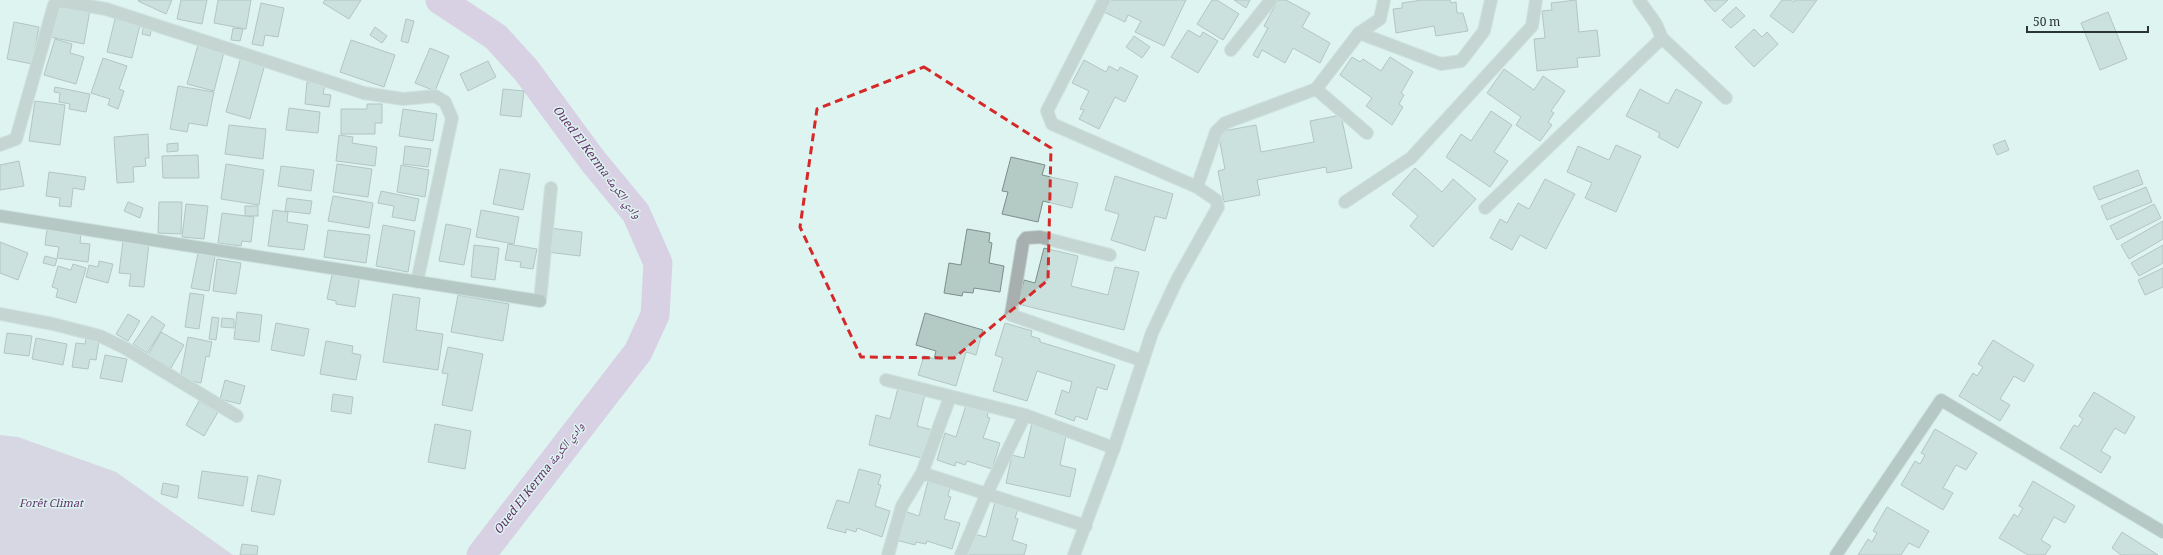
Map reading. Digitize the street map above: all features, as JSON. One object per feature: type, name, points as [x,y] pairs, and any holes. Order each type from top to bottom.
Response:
[{"type":"street","points":[[1074,555],[1114,448],[1152,333],[1177,280],[1218,206],[1216,200],[1197,187],[1052,124],[1047,111],[1104,0]]},
{"type":"street","points":[[1231,50],[1271,0]]},
{"type":"street","points":[[1197,187],[1216,132],[1225,123],[1316,89],[1359,33],[1380,19],[1384,0]]},
{"type":"street","points":[[1359,33],[1442,64],[1461,61],[1484,31],[1491,0]]},
{"type":"street","points":[[1345,202],[1411,158],[1532,26],[1536,0]]},
{"type":"street","points":[[1638,0],[1656,24],[1662,38],[1726,98]]},
{"type":"street","points":[[0,145],[16,139],[54,5],[59,1],[106,9],[364,93],[403,100],[435,96],[445,102],[452,118],[417,282]]},
{"type":"street","points":[[1485,208],[1662,38]]},
{"type":"street","points":[[1316,89],[1367,133]]},
{"type":"street","points":[[0,216],[540,301],[550,188]]},
{"type":"street","points":[[1110,255],[1040,238],[1026,238],[1023,242],[1011,315],[1143,361]]},
{"type":"street","points":[[0,314],[53,324],[100,336],[126,348],[237,416]]},
{"type":"street","points":[[886,380],[1025,415],[1114,448]]},
{"type":"street","points":[[888,555],[902,506],[922,473],[950,397]]},
{"type":"street","points":[[1836,555],[1941,400],[2163,532]]},
{"type":"street","points":[[961,555],[987,493],[1025,415]]},
{"type":"street","points":[[922,473],[1086,526]]},
{"type":"highlighted area","points":[[924,67],[1051,148],[1048,280],[954,358],[861,357],[800,227],[817,109]]},
{"type":"green space","name":"Forêt Climat","points":[[0,435],[18,437],[116,472],[233,555],[0,555]]},
{"type":"building","points":[[172,0],[166,14],[138,1]]},
{"type":"building","points":[[181,0],[207,0],[202,24],[177,19]]},
{"type":"building","points":[[218,0],[251,0],[246,29],[214,23]]},
{"type":"building","points":[[325,0],[361,0],[349,19],[323,3]]},
{"type":"building","points":[[1109,0],[1186,0],[1164,46],[1135,32],[1141,21],[1128,15],[1125,22],[1104,12]]},
{"type":"building","points":[[1212,0],[1217,0],[1239,14],[1223,40],[1197,24]]},
{"type":"building","points":[[1234,0],[1250,0],[1246,8]]},
{"type":"building","points":[[1278,0],[1286,0],[1310,13],[1302,27],[1330,43],[1320,63],[1293,48],[1285,63],[1262,50],[1258,58],[1253,55],[1268,28],[1264,26]]},
{"type":"building","points":[[1422,0],[1450,0],[1451,3],[1456,2],[1457,13],[1463,13],[1468,31],[1436,36],[1434,26],[1396,33],[1393,9],[1402,8],[1402,3]]},
{"type":"building","points":[[1576,0],[1579,32],[1597,30],[1600,56],[1577,58],[1578,67],[1537,71],[1534,39],[1545,38],[1542,11],[1552,10],[1551,3]]},
{"type":"building","points":[[1704,0],[1728,0],[1715,12]]},
{"type":"building","points":[[1782,0],[1791,0],[1794,2],[1795,0],[1817,0],[1793,33],[1770,16]]},
{"type":"building","points":[[261,3],[284,8],[278,37],[265,35],[263,46],[252,44]]},
{"type":"building","points":[[56,4],[90,10],[84,44],[50,37]]},
{"type":"building","points":[[1736,7],[1745,16],[1731,28],[1722,20]]},
{"type":"building","points":[[2108,12],[2127,59],[2100,70],[2081,23]]},
{"type":"building","points":[[115,19],[140,25],[132,58],[107,52]]},
{"type":"building","points":[[406,19],[414,21],[408,43],[401,41]]},
{"type":"building","points":[[14,22],[39,27],[32,64],[7,59]]},
{"type":"building","points":[[144,24],[152,26],[150,36],[142,34]]},
{"type":"building","points":[[375,27],[387,36],[382,43],[370,35]]},
{"type":"building","points":[[233,28],[243,29],[240,41],[231,40]]},
{"type":"building","points":[[1754,29],[1762,37],[1767,32],[1778,44],[1754,67],[1735,47]]},
{"type":"building","points":[[1188,30],[1200,37],[1203,32],[1218,41],[1198,73],[1171,57]]},
{"type":"building","points":[[1134,36],[1150,47],[1142,58],[1126,47]]},
{"type":"building","points":[[55,39],[72,44],[70,53],[84,57],[76,84],[44,75]]},
{"type":"building","points":[[351,40],[395,55],[384,87],[340,72]]},
{"type":"building","points":[[198,45],[224,52],[214,91],[187,84]]},
{"type":"building","points":[[430,48],[449,56],[435,91],[415,83]]},
{"type":"building","points":[[241,57],[265,64],[250,119],[226,112]]},
{"type":"building","points":[[1352,57],[1360,62],[1363,59],[1381,71],[1390,57],[1413,72],[1401,93],[1404,95],[1399,104],[1403,107],[1392,125],[1366,106],[1372,98],[1340,75]]},
{"type":"building","points":[[103,58],[127,66],[119,89],[124,91],[118,109],[108,105],[110,99],[91,93]]},
{"type":"building","points":[[1084,60],[1106,72],[1109,66],[1118,71],[1120,67],[1138,76],[1125,102],[1115,97],[1099,129],[1079,119],[1084,110],[1080,109],[1089,91],[1072,83]]},
{"type":"building","points":[[488,61],[496,77],[468,91],[460,74]]},
{"type":"building","points":[[1504,69],[1534,90],[1543,76],[1565,91],[1551,111],[1554,113],[1548,122],[1552,125],[1540,141],[1516,125],[1521,117],[1487,93]]},
{"type":"building","points":[[307,82],[325,84],[323,94],[331,95],[329,107],[305,104]]},
{"type":"building","points":[[178,86],[214,92],[207,126],[189,123],[187,132],[170,129]]},
{"type":"building","points":[[55,87],[90,94],[86,112],[69,109],[70,104],[59,102],[60,93],[54,92]]},
{"type":"building","points":[[503,89],[524,91],[521,117],[500,115]]},
{"type":"building","points":[[1640,89],[1668,104],[1676,89],[1702,102],[1678,148],[1658,137],[1660,133],[1626,116]]},
{"type":"building","points":[[35,101],[65,105],[60,145],[29,141]]},
{"type":"building","points":[[367,104],[382,104],[382,123],[375,123],[375,134],[341,134],[341,109],[367,109]]},
{"type":"building","points":[[289,108],[320,112],[318,133],[286,130]]},
{"type":"building","points":[[403,109],[437,114],[433,141],[399,136]]},
{"type":"building","points":[[1491,111],[1512,125],[1494,152],[1508,161],[1490,187],[1446,157],[1461,134],[1471,141]]},
{"type":"building","points":[[1341,115],[1352,168],[1327,173],[1326,167],[1257,180],[1260,195],[1224,202],[1218,171],[1225,169],[1218,132],[1256,125],[1261,152],[1314,142],[1310,121]]},
{"type":"building","points":[[229,125],[266,129],[263,159],[225,154]]},
{"type":"building","points":[[148,134],[149,158],[145,158],[146,166],[133,167],[134,182],[117,183],[114,137]]},
{"type":"building","points":[[339,135],[353,137],[352,143],[377,147],[375,166],[336,161]]},
{"type":"building","points":[[2005,140],[2009,150],[1997,155],[1993,145]]},
{"type":"building","points":[[178,143],[178,151],[167,152],[167,144]]},
{"type":"building","points":[[1616,145],[1641,156],[1616,212],[1585,198],[1592,183],[1567,172],[1578,146],[1609,160]]},
{"type":"building","points":[[405,146],[431,149],[428,167],[403,164]]},
{"type":"building","points":[[198,155],[199,178],[163,178],[162,156]]},
{"type":"building","points":[[1011,157],[1045,165],[1042,175],[1078,183],[1072,208],[1043,201],[1038,222],[1002,214],[1008,192],[1002,191]]},
{"type":"building","points":[[19,161],[24,186],[0,190],[0,165]]},
{"type":"building","points":[[226,164],[264,170],[259,205],[221,199]]},
{"type":"building","points":[[337,164],[372,169],[368,197],[333,192]]},
{"type":"building","points":[[401,165],[429,170],[425,197],[397,192]]},
{"type":"building","points":[[281,166],[314,170],[311,191],[278,186]]},
{"type":"building","points":[[1415,168],[1442,192],[1453,179],[1476,199],[1433,247],[1410,226],[1418,216],[1392,194]]},
{"type":"building","points":[[500,169],[530,174],[523,210],[493,204]]},
{"type":"building","points":[[2138,170],[2143,184],[2099,200],[2093,187]]},
{"type":"building","points":[[49,172],[86,177],[84,190],[73,188],[71,207],[59,206],[60,198],[46,196]]},
{"type":"building","points":[[1115,176],[1173,194],[1166,219],[1155,216],[1145,251],[1111,240],[1119,214],[1105,210]]},
{"type":"building","points":[[1545,179],[1575,194],[1546,249],[1520,235],[1512,250],[1490,238],[1500,219],[1507,223],[1518,203],[1529,209]]},
{"type":"building","points":[[2146,187],[2152,202],[2107,220],[2101,206]]},
{"type":"building","points":[[381,191],[419,199],[415,221],[392,217],[394,206],[378,203]]},
{"type":"building","points":[[333,196],[373,203],[369,228],[328,221]]},
{"type":"building","points":[[287,198],[312,201],[310,214],[285,211]]},
{"type":"building","points":[[128,202],[143,208],[140,218],[124,211]]},
{"type":"building","points":[[159,202],[182,202],[181,234],[158,233]]},
{"type":"building","points":[[186,204],[208,206],[204,239],[182,237]]},
{"type":"building","points":[[2154,204],[2161,218],[2117,240],[2110,226]]},
{"type":"building","points":[[245,206],[258,206],[258,216],[245,216]]},
{"type":"building","points":[[273,210],[288,212],[287,222],[308,225],[304,250],[268,246]]},
{"type":"building","points":[[481,210],[519,217],[514,244],[476,237]]},
{"type":"building","points":[[222,213],[254,217],[251,242],[242,241],[241,246],[218,243]]},
{"type":"building","points":[[2163,221],[2163,239],[2129,259],[2121,245]]},
{"type":"building","points":[[446,224],[471,229],[464,265],[439,261]]},
{"type":"building","points":[[383,225],[415,231],[408,272],[376,266]]},
{"type":"building","points":[[47,228],[81,233],[80,243],[90,244],[88,262],[57,258],[59,247],[45,245]]},
{"type":"building","points":[[550,228],[582,232],[580,256],[547,252]]},
{"type":"building","points":[[967,229],[990,233],[989,242],[992,243],[989,263],[1004,266],[1000,292],[974,288],[973,293],[963,292],[962,296],[944,293],[949,263],[961,265]]},
{"type":"building","points":[[328,230],[370,235],[366,263],[324,257]]},
{"type":"building","points":[[123,241],[149,244],[144,287],[129,286],[131,274],[119,273]]},
{"type":"building","points":[[0,242],[28,253],[18,280],[0,273]]},
{"type":"building","points":[[508,244],[537,249],[533,269],[520,267],[521,262],[505,260]]},
{"type":"building","points":[[474,245],[499,248],[495,280],[471,277]]},
{"type":"building","points":[[2163,245],[2163,263],[2139,276],[2131,263]]},
{"type":"building","points":[[1044,248],[1078,256],[1071,286],[1108,295],[1115,267],[1139,272],[1124,330],[1018,304],[1024,280],[1035,283]]},
{"type":"building","points":[[198,253],[215,256],[209,291],[191,288]]},
{"type":"building","points":[[45,256],[57,259],[55,266],[43,263]]},
{"type":"building","points":[[217,259],[241,263],[236,294],[213,291]]},
{"type":"building","points":[[99,261],[113,264],[108,283],[86,277],[89,265],[98,267]]},
{"type":"building","points":[[73,264],[86,268],[76,303],[56,297],[58,289],[52,287],[58,266],[71,270]]},
{"type":"building","points":[[2163,268],[2163,287],[2145,295],[2138,280]]},
{"type":"building","points":[[333,270],[360,275],[355,307],[336,304],[336,301],[327,299]]},
{"type":"building","points":[[190,293],[204,295],[199,329],[185,327]]},
{"type":"building","points":[[393,294],[420,298],[416,330],[443,334],[438,370],[383,362]]},
{"type":"building","points":[[458,295],[509,304],[503,341],[451,332]]},
{"type":"building","points":[[237,312],[262,315],[259,342],[234,339]]},
{"type":"building","points":[[925,313],[983,330],[976,355],[966,352],[956,386],[918,375],[924,356],[934,359],[936,351],[916,345]]},
{"type":"building","points":[[128,314],[140,321],[128,341],[116,334]]},
{"type":"building","points":[[152,316],[165,325],[147,353],[133,344]]},
{"type":"building","points":[[212,317],[219,318],[216,340],[209,339]]},
{"type":"building","points":[[222,318],[234,319],[234,328],[221,327]]},
{"type":"building","points":[[276,323],[309,329],[304,356],[271,350]]},
{"type":"building","points":[[1005,323],[1032,331],[1031,336],[1040,339],[1040,342],[1115,365],[1107,390],[1097,387],[1087,420],[1076,416],[1074,421],[1055,414],[1062,390],[1069,393],[1072,382],[1037,371],[1027,401],[993,391],[1003,358],[995,355]]},
{"type":"building","points":[[161,332],[184,345],[171,368],[148,355]]},
{"type":"building","points":[[7,333],[32,336],[29,356],[4,353]]},
{"type":"building","points":[[188,337],[212,342],[209,357],[206,356],[201,383],[180,379]]},
{"type":"building","points":[[36,338],[67,344],[63,365],[32,359]]},
{"type":"building","points":[[86,339],[99,341],[96,360],[90,359],[88,369],[72,367],[76,343],[85,344]]},
{"type":"building","points":[[1993,340],[2034,365],[2024,382],[2014,376],[2000,399],[2010,405],[2000,421],[1959,396],[1973,373],[1977,376],[1983,367],[1978,364]]},
{"type":"building","points":[[326,341],[353,346],[352,353],[361,355],[356,380],[320,374]]},
{"type":"building","points":[[448,347],[483,354],[472,411],[442,405],[448,374],[442,373]]},
{"type":"building","points":[[105,355],[127,359],[122,382],[100,378]]},
{"type":"building","points":[[225,380],[245,386],[240,404],[220,399]]},
{"type":"building","points":[[898,388],[925,394],[917,426],[933,430],[926,459],[869,445],[876,415],[890,419]]},
{"type":"building","points":[[2094,392],[2135,417],[2125,434],[2115,428],[2101,451],[2111,457],[2101,473],[2060,448],[2074,425],[2078,427],[2083,419],[2079,416]]},
{"type":"building","points":[[333,394],[353,397],[351,414],[331,411]]},
{"type":"building","points":[[199,401],[218,412],[204,436],[186,425]]},
{"type":"building","points":[[967,402],[989,409],[987,417],[990,418],[983,438],[1000,443],[992,469],[967,461],[965,465],[956,462],[955,466],[937,460],[945,433],[956,437]]},
{"type":"building","points":[[1032,423],[1067,431],[1060,465],[1076,469],[1070,497],[1006,483],[1012,455],[1024,458]]},
{"type":"building","points":[[435,424],[471,431],[465,469],[428,462]]},
{"type":"building","points":[[1935,429],[1977,453],[1966,470],[1956,465],[1943,488],[1953,493],[1943,510],[1901,485],[1915,461],[1920,464],[1925,455],[1921,453]]},
{"type":"building","points":[[859,469],[881,475],[878,484],[881,485],[875,506],[890,511],[882,537],[857,528],[856,532],[846,529],[846,533],[827,528],[837,500],[849,503]]},
{"type":"building","points":[[202,471],[248,477],[243,506],[198,498]]},
{"type":"building","points":[[258,475],[281,480],[274,515],[251,511]]},
{"type":"building","points":[[928,481],[950,488],[948,496],[951,497],[944,519],[960,523],[952,549],[927,541],[926,544],[916,542],[915,545],[896,540],[907,512],[919,516]]},
{"type":"building","points":[[2033,481],[2075,506],[2065,523],[2054,517],[2041,540],[2051,546],[2045,555],[2028,555],[1999,538],[2014,514],[2018,517],[2023,508],[2019,506]]},
{"type":"building","points":[[163,483],[179,486],[177,498],[161,494]]},
{"type":"building","points":[[995,502],[1018,509],[1015,518],[1018,519],[1012,540],[1027,545],[1024,555],[966,555],[974,534],[986,537]]},
{"type":"building","points":[[1887,507],[1929,531],[1919,548],[1909,543],[1901,555],[1858,555],[1868,539],[1872,542],[1877,533],[1873,531]]},
{"type":"building","points":[[2122,532],[2158,555],[2121,555],[2112,548]]},
{"type":"building","points":[[242,544],[258,546],[257,555],[240,555]]},
{"type":"waterway","name":"Oued El Kerma وادي الكرمة","points":[[440,0],[496,37],[526,70],[593,161],[636,213],[658,263],[655,315],[638,352],[481,555]]}]
